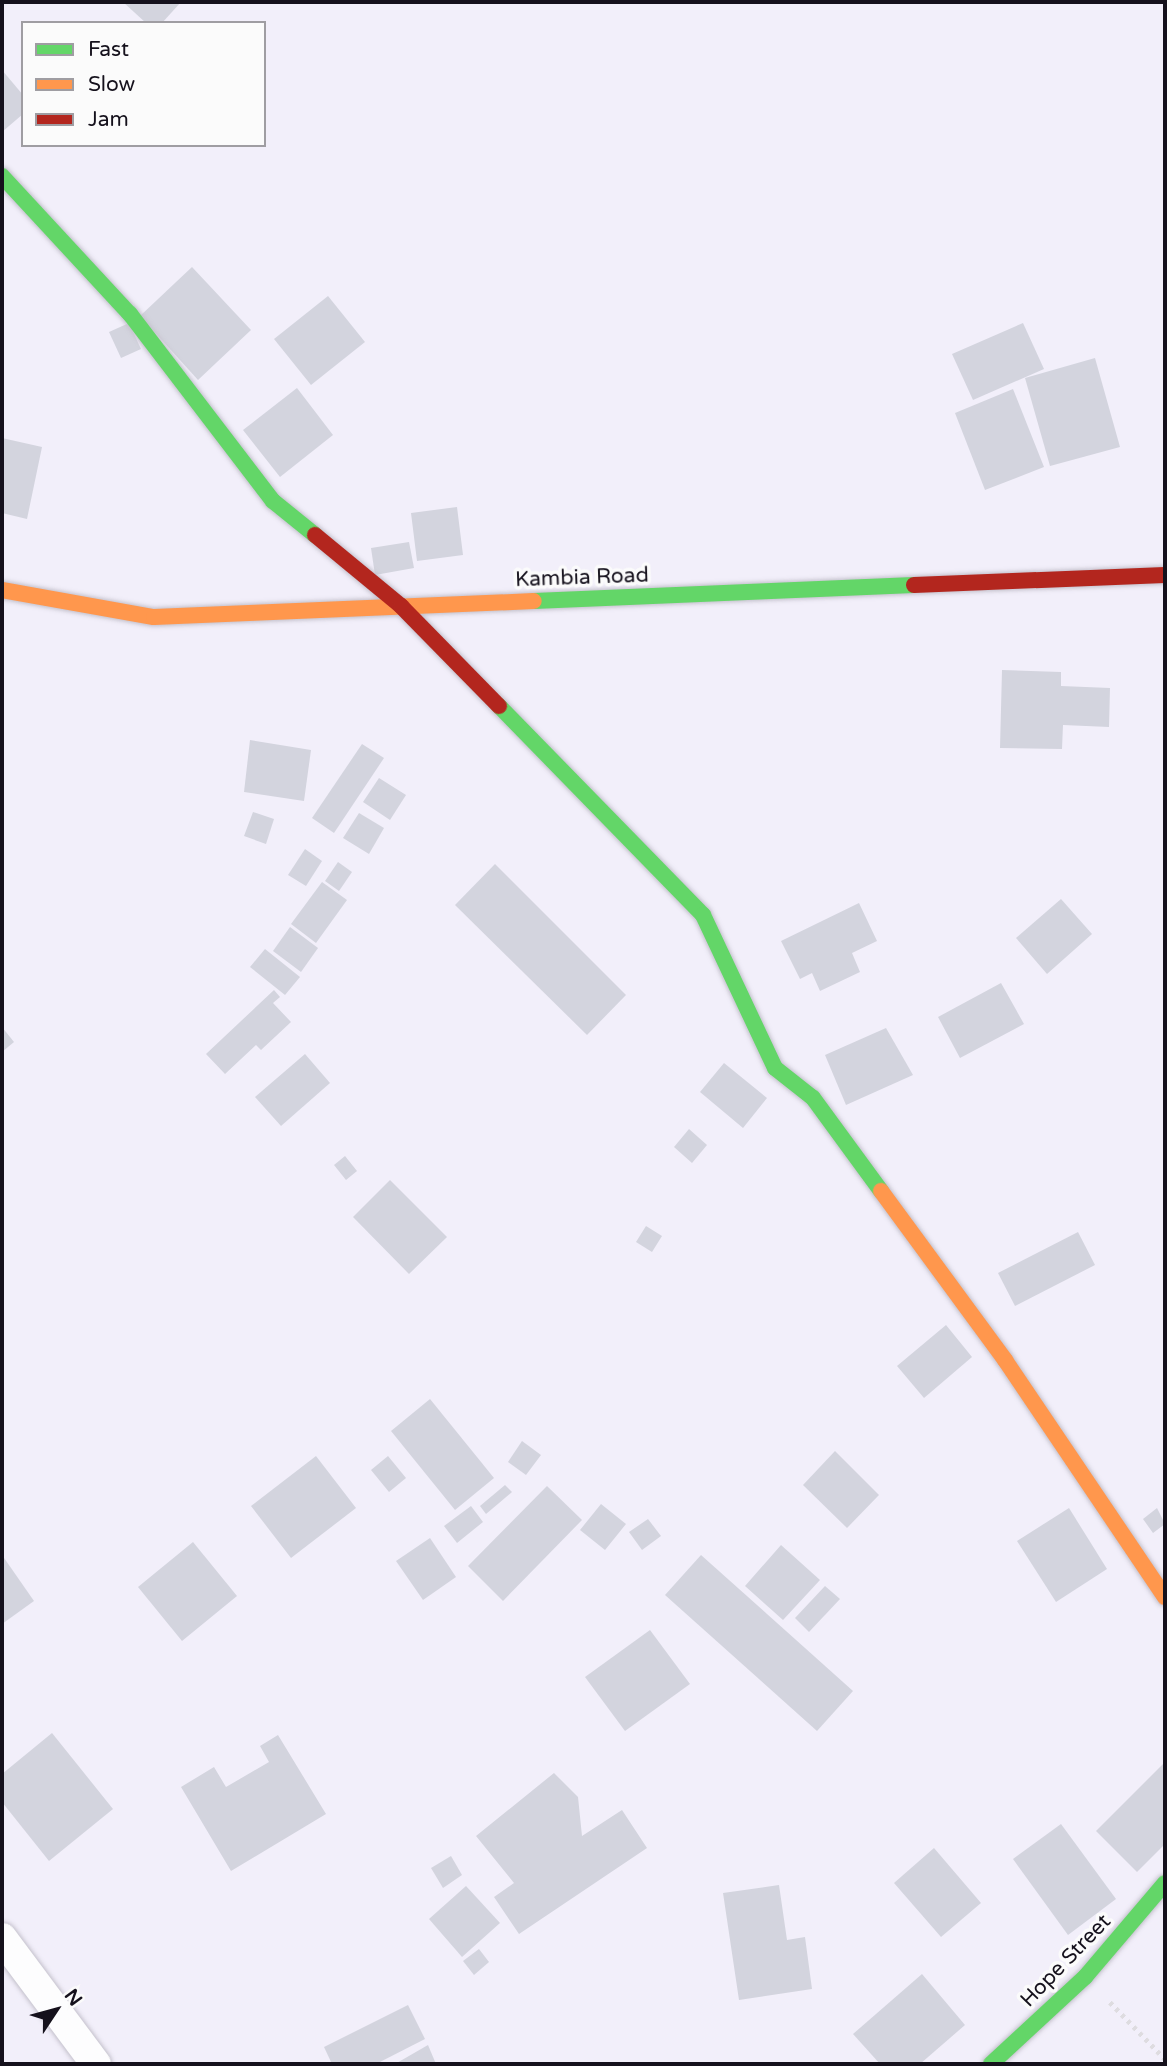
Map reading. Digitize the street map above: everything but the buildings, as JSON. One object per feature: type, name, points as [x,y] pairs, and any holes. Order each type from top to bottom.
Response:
[{"type":"street","points":[[2,176],[130,314],[273,501],[401,606],[704,915],[775,1069],[821,1109],[1005,1360],[1165,1597]]},
{"type":"street","name":"Kambia Road","points":[[2,590],[154,617],[1165,575]]},
{"type":"street","name":"Hope Street","points":[[992,2064],[1085,1977],[1165,1883]]},
{"type":"street","points":[[2,1938],[96,2064]]},
{"type":"path","points":[[1085,1977],[1165,2059]]},
{"type":"traffic: fast","points":[[2,176],[130,314],[273,501],[315,535]]},
{"type":"traffic: fast","points":[[534,601],[914,585]]},
{"type":"traffic: fast","points":[[499,706],[703,915],[775,1068],[813,1098],[881,1191]]},
{"type":"traffic: fast","points":[[991,2064],[1085,1977],[1165,1883]]},
{"type":"traffic: slow","points":[[2,590],[154,617],[534,601]]},
{"type":"traffic: slow","points":[[881,1191],[1005,1360],[1165,1597]]},
{"type":"traffic: jam","points":[[315,535],[401,606],[499,706]]},
{"type":"traffic: jam","points":[[914,585],[1165,575]]}]
